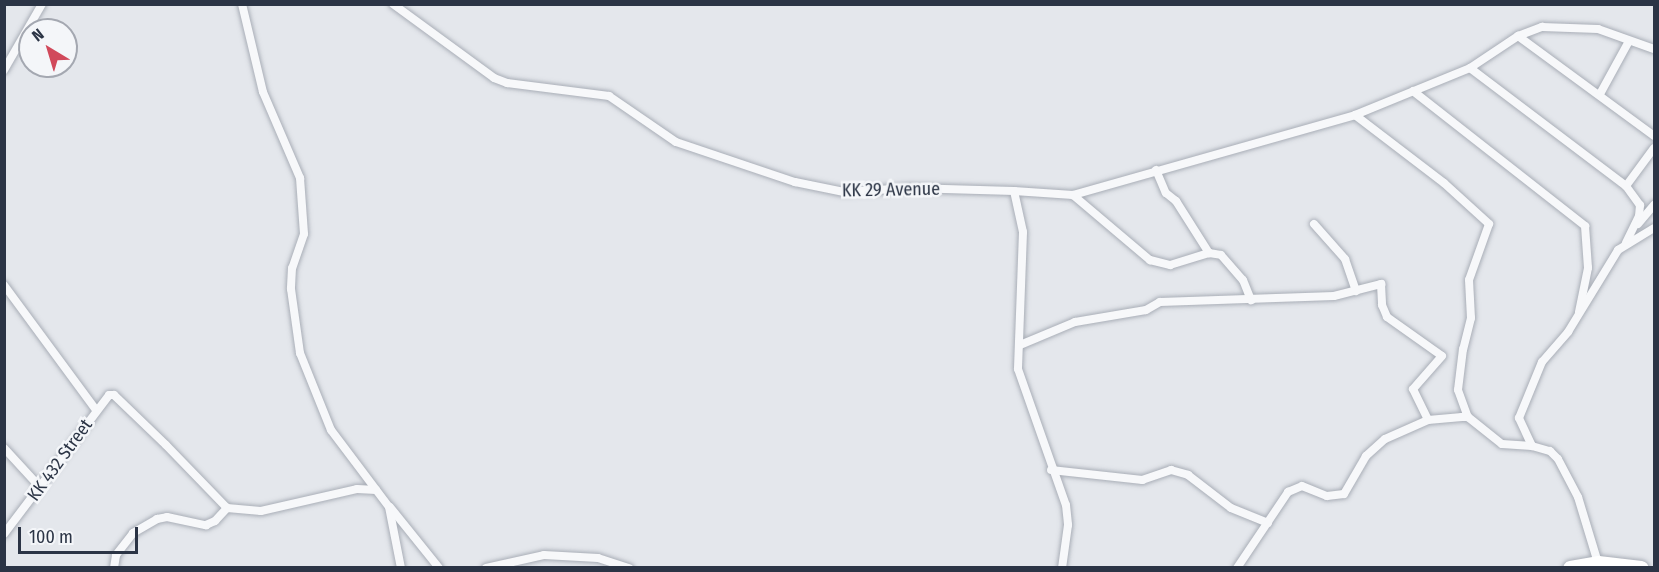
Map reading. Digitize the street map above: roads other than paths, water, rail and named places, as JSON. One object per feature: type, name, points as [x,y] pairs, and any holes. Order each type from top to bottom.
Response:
[{"type":"highway","points":[[1570,567],[1598,563],[1641,567]]},
{"type":"street","points":[[4,70],[42,4]]},
{"type":"street","points":[[242,4],[263,92],[300,178],[304,234],[292,268],[291,289],[300,353],[331,430],[389,507],[439,567]]},
{"type":"street","name":"KK 29 Avenue","points":[[393,4],[494,78],[507,83],[609,96],[675,142],[785,179],[844,192],[910,188],[1073,195]]},
{"type":"street","points":[[1073,195],[1355,115],[1470,68],[1518,36],[1560,25],[1598,29],[1654,49]]},
{"type":"street","points":[[1518,36],[1600,94],[1654,136]]},
{"type":"street","points":[[1600,94],[1629,41]]},
{"type":"street","points":[[1470,68],[1626,186],[1640,205],[1634,229]]},
{"type":"street","points":[[1413,91],[1585,226],[1588,268],[1579,312]]},
{"type":"street","points":[[1355,115],[1444,183],[1489,224],[1469,280],[1472,318],[1463,349],[1458,390],[1468,417],[1502,444],[1532,446],[1550,451],[1558,459],[1574,486],[1598,563]]},
{"type":"street","points":[[1626,186],[1654,148]]},
{"type":"street","points":[[1156,170],[1166,193],[1176,201],[1209,254]]},
{"type":"street","points":[[1014,191],[1023,232],[1020,380],[1069,518],[1062,567]]},
{"type":"street","points":[[1073,195],[1150,260],[1170,265],[1209,254],[1221,255],[1243,280],[1251,300]]},
{"type":"street","points":[[1624,246],[1634,229],[1654,205]]},
{"type":"street","points":[[1314,224],[1345,259],[1356,291]]},
{"type":"street","points":[[1532,446],[1519,418],[1542,362],[1568,332],[1613,256],[1624,246],[1654,228]]},
{"type":"street","points":[[1020,345],[1075,322],[1146,310],[1160,302],[1251,300],[1356,291],[1381,284],[1382,304],[1387,317],[1442,356],[1413,389],[1428,420]]},
{"type":"street","points":[[4,285],[96,410]]},
{"type":"street","name":"KK 432 Street","points":[[4,534],[96,410],[109,396],[118,400],[227,508]]},
{"type":"street","points":[[1237,567],[1288,492],[1297,486],[1327,496],[1344,494],[1374,447],[1395,433],[1428,420],[1468,417]]},
{"type":"street","points":[[4,448],[39,486]]},
{"type":"street","points":[[1051,470],[1142,480],[1171,470],[1188,475],[1231,508],[1268,523]]},
{"type":"street","points":[[114,567],[116,555],[133,533],[146,524],[167,517],[206,525],[215,521],[227,508],[261,511],[357,489],[376,490]]},
{"type":"street","points":[[389,507],[401,567]]},
{"type":"street","points":[[486,567],[544,555],[598,558],[629,567]]}]
